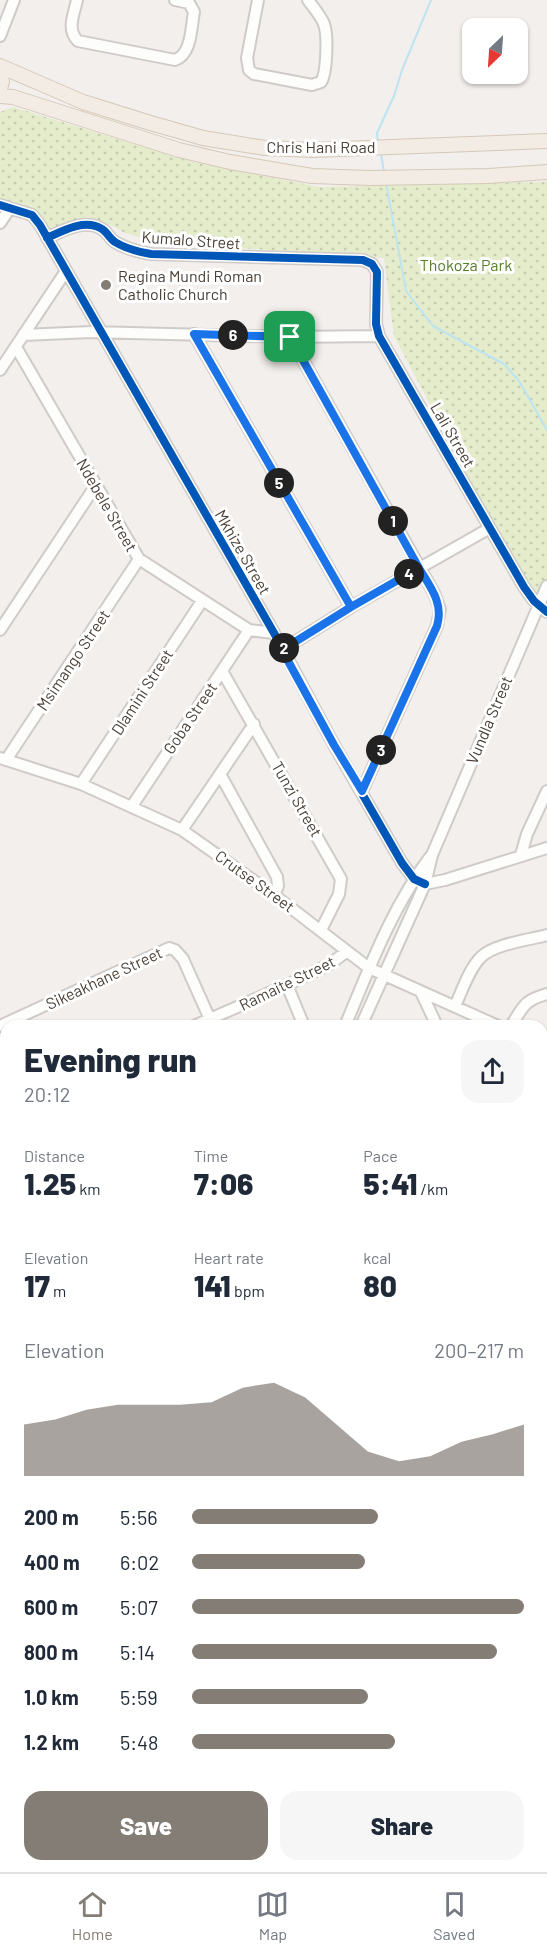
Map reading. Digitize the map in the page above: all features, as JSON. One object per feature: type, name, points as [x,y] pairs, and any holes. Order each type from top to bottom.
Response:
[{"type":"main road","points":[[0,54],[3,63],[0,89]]},
{"type":"main road","name":"Chris Hani Road","points":[[3,69],[83,102],[203,138],[275,149],[547,141]]},
{"type":"main road","name":"Chris Hani Road","points":[[0,96],[13,97],[179,150],[220,160],[312,176],[488,176],[547,172]]},
{"type":"main road","points":[[0,102],[28,102]]},
{"type":"street","points":[[0,36],[2,25],[14,0]]},
{"type":"street","points":[[77,0],[71,30],[78,41],[176,60],[186,51],[194,11],[187,2],[175,0]]},
{"type":"street","points":[[258,0],[247,58],[249,70],[254,74],[312,86],[321,82],[325,74],[324,24],[308,0]]},
{"type":"street","points":[[0,224],[5,207],[36,218],[47,238]]},
{"type":"street","name":"Kumalo Street","points":[[47,238],[68,228],[89,226],[102,229],[114,242],[151,254],[369,262]]},
{"type":"street","name":"Mkhize Street","points":[[47,238],[274,633],[334,745],[402,863],[414,879]]},
{"type":"street","name":"Lali Street","points":[[369,262],[377,272],[376,324],[380,336],[524,587],[543,609]]},
{"type":"street","points":[[0,370],[66,271]]},
{"type":"street","points":[[23,335],[101,332],[290,337],[380,336]]},
{"type":"street","points":[[194,334],[351,607]]},
{"type":"street","points":[[290,337],[438,602],[440,617],[362,791]]},
{"type":"street","name":"Ndebele Street","points":[[15,347],[139,559],[249,630],[256,633],[274,633]]},
{"type":"street","points":[[0,630],[96,485]]},
{"type":"street","points":[[282,650],[351,607],[490,528]]},
{"type":"street","name":"Msimango Street","points":[[3,759],[139,559]]},
{"type":"street","name":"Vundla Street","points":[[364,1020],[425,884],[432,855],[543,609],[547,586]]},
{"type":"street","name":"Dlamini Street","points":[[81,784],[202,601]]},
{"type":"street","name":"Goba Street","points":[[132,806],[249,630]]},
{"type":"street","name":"Tunzi Street","points":[[222,671],[341,879],[339,894],[321,930]]},
{"type":"street","points":[[182,830],[254,724]]},
{"type":"street","name":"Crutse Street","points":[[3,759],[81,784],[182,830],[274,895],[369,968],[485,1020]]},
{"type":"street","points":[[220,774],[277,877],[278,886],[274,895]]},
{"type":"street","points":[[521,855],[527,834],[547,791]]},
{"type":"street","points":[[414,879],[425,884],[445,880],[547,848]]},
{"type":"street","name":"Vundla Street","points":[[347,1020],[369,968],[414,879],[432,855]]},
{"type":"street","points":[[455,1006],[481,956],[496,949],[547,935]]},
{"type":"street","name":"Sikeakhane Street","points":[[13,1020],[169,948],[176,950],[183,959],[210,1020]]},
{"type":"street","name":"Ramaite Street","points":[[215,1020],[330,964],[346,952]]},
{"type":"street","points":[[287,985],[302,1020]]},
{"type":"street","points":[[421,992],[433,1020]]},
{"type":"street","points":[[515,1020],[525,1003],[547,994]]},
{"type":"green space","name":"Thokoza Park","points":[[13,107],[193,162],[320,187],[547,182],[547,602],[538,597],[483,505],[394,336],[384,258],[156,242],[125,233],[88,217],[48,230],[34,211],[0,199],[0,112]]},
{"type":"waterway","points":[[378,142],[377,133],[394,96],[402,70],[431,0]]},
{"type":"waterway","points":[[381,154],[384,172]]},
{"type":"waterway","points":[[386,183],[406,291],[433,326],[504,364],[519,381],[547,430]]},
{"type":"cycle path","points":[[0,205],[32,215],[40,225],[274,633],[334,745],[402,863],[414,879],[425,884]]},
{"type":"cycle path","points":[[47,238],[74,227],[88,225],[102,229],[113,241],[124,247],[151,254],[363,260],[372,264],[377,272],[376,324],[379,336],[524,587],[534,601],[547,612]]},
{"type":"place","name":"Regina Mundi Roman Catholic Church","points":[[106,285]]},
{"type":"route","points":[[290,337],[194,334],[351,607],[419,568],[434,593],[440,609],[437,626],[362,791],[282,650],[419,568],[290,337]]}]
